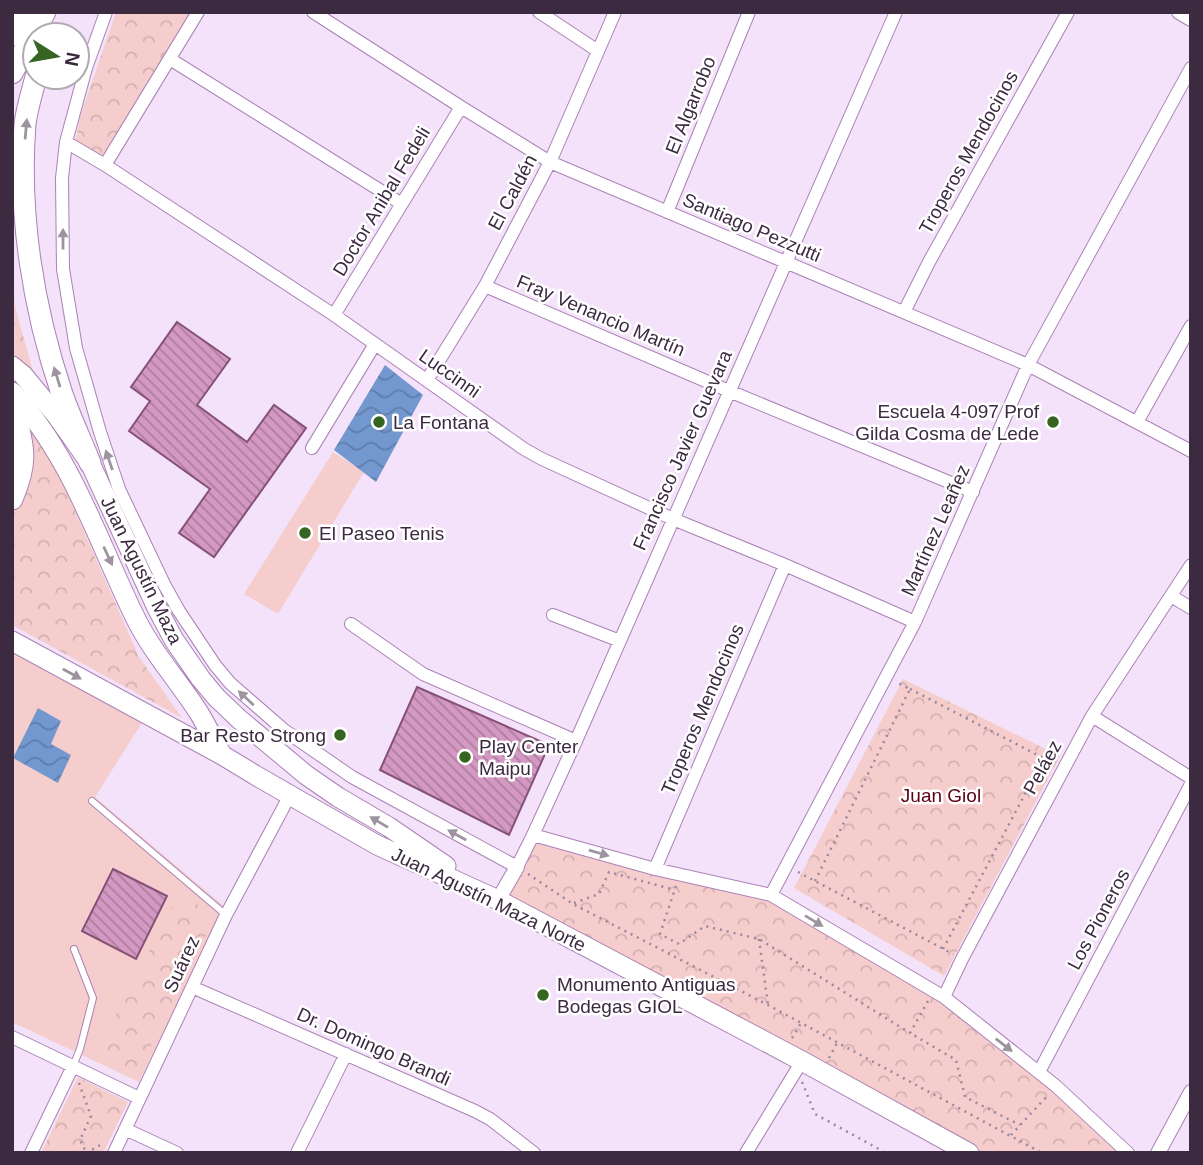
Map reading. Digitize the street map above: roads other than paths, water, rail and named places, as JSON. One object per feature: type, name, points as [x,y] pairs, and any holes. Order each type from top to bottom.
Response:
[{"type":"highway","points":[[12,36],[24,12]]},
{"type":"highway","points":[[12,73],[45,12]]},
{"type":"highway","points":[[33,91],[26,121],[23,184],[29,249],[41,324],[62,396],[90,463]]},
{"type":"highway","points":[[12,410],[24,446],[21,479],[12,499]]},
{"type":"main road","name":"Juan Agustín Maza","points":[[12,366],[57,416],[90,463],[169,629],[201,679],[216,697],[306,775],[498,900]]},
{"type":"main road","name":"Juan Agustín Maza","points":[[12,392],[46,433],[108,555],[135,616],[154,650],[199,713],[222,755]]},
{"type":"main road","name":"Juan Agustín Maza Norte","points":[[12,641],[222,755],[377,845],[498,900],[799,1065],[969,1153]]},
{"type":"street","points":[[106,12],[86,68],[66,142],[62,178],[63,269],[76,348],[119,489],[179,611],[215,666],[230,683],[284,730],[352,777],[517,867]]},
{"type":"street","points":[[105,165],[198,12]]},
{"type":"street","name":"Santiago Pezzutti","points":[[313,12],[550,162],[1028,365],[1191,451]]},
{"type":"street","points":[[539,12],[597,51]]},
{"type":"street","name":"El Caldén","points":[[427,380],[485,286],[550,162],[615,12]]},
{"type":"street","name":"El Algarrobo","points":[[667,212],[749,12]]},
{"type":"street","name":"Francisco Javier Guevara","points":[[498,900],[533,835],[576,741],[896,12]]},
{"type":"street","name":"Troperos Mendocinos","points":[[904,312],[1068,12]]},
{"type":"street","points":[[1179,12],[1191,19]]},
{"type":"street","points":[[170,59],[402,204]]},
{"type":"street","name":"Martínez Leañez","points":[[771,895],[915,622],[1028,365],[1191,68]]},
{"type":"street","name":"Doctor Anibal Fedeli","points":[[334,315],[461,107]]},
{"type":"street","name":"Luccinni","points":[[66,142],[334,315],[541,459],[673,519],[915,622]]},
{"type":"street","name":"Fray Venancio Martín","points":[[485,286],[973,492]]},
{"type":"street","points":[[1137,422],[1191,326]]},
{"type":"street","points":[[312,448],[375,344]]},
{"type":"street","name":"Troperos Mendocinos","points":[[654,869],[785,565]]},
{"type":"street","name":"Peláez","points":[[939,994],[962,959],[1092,716],[1191,565]]},
{"type":"street","points":[[1171,596],[1191,608]]},
{"type":"street","points":[[553,615],[620,641]]},
{"type":"street","points":[[351,624],[423,674],[576,741]]},
{"type":"street","points":[[1092,716],[1191,778]]},
{"type":"street","name":"Los Pioneros","points":[[1039,1072],[1191,784]]},
{"type":"street","name":"Suárez","points":[[115,1151],[226,915],[290,795]]},
{"type":"street","points":[[533,835],[654,869],[771,895],[939,994],[1056,1086],[1128,1153]]},
{"type":"street","name":"Dr. Domingo Brandi","points":[[192,988],[482,1115],[534,1153]]},
{"type":"street","points":[[12,1037],[139,1098]]},
{"type":"street","points":[[297,1153],[346,1054]]},
{"type":"street","points":[[746,1153],[799,1065]]},
{"type":"street","points":[[31,1153],[73,1066]]},
{"type":"street","points":[[1158,1153],[1191,1091]]},
{"type":"street","points":[[125,1129],[177,1153]]},
{"type":"lane","points":[[92,801],[226,915]]},
{"type":"lane","points":[[73,1066],[93,998],[74,949]]},
{"type":"water","name":"La Fontana","points":[[385,365],[423,395],[376,482],[334,450]]},
{"type":"water","points":[[38,708],[61,721],[51,744],[71,755],[58,783],[13,758]]},
{"type":"place","name":"La Fontana","points":[[379,422]]},
{"type":"place","name":"Escuela 4-097 Prof Gilda Cosma de Lede","points":[[1053,422]]},
{"type":"place","name":"El Paseo Tenis","points":[[305,533]]},
{"type":"place","name":"Bar Resto Strong","points":[[340,735]]},
{"type":"place","name":"Play Center Maipu","points":[[465,757]]},
{"type":"place","name":"Monumento Antiguas Bodegas GIOL","points":[[543,995]]},
{"type":"park label","name":"Juan Giol","points":[[941,795]]}]
